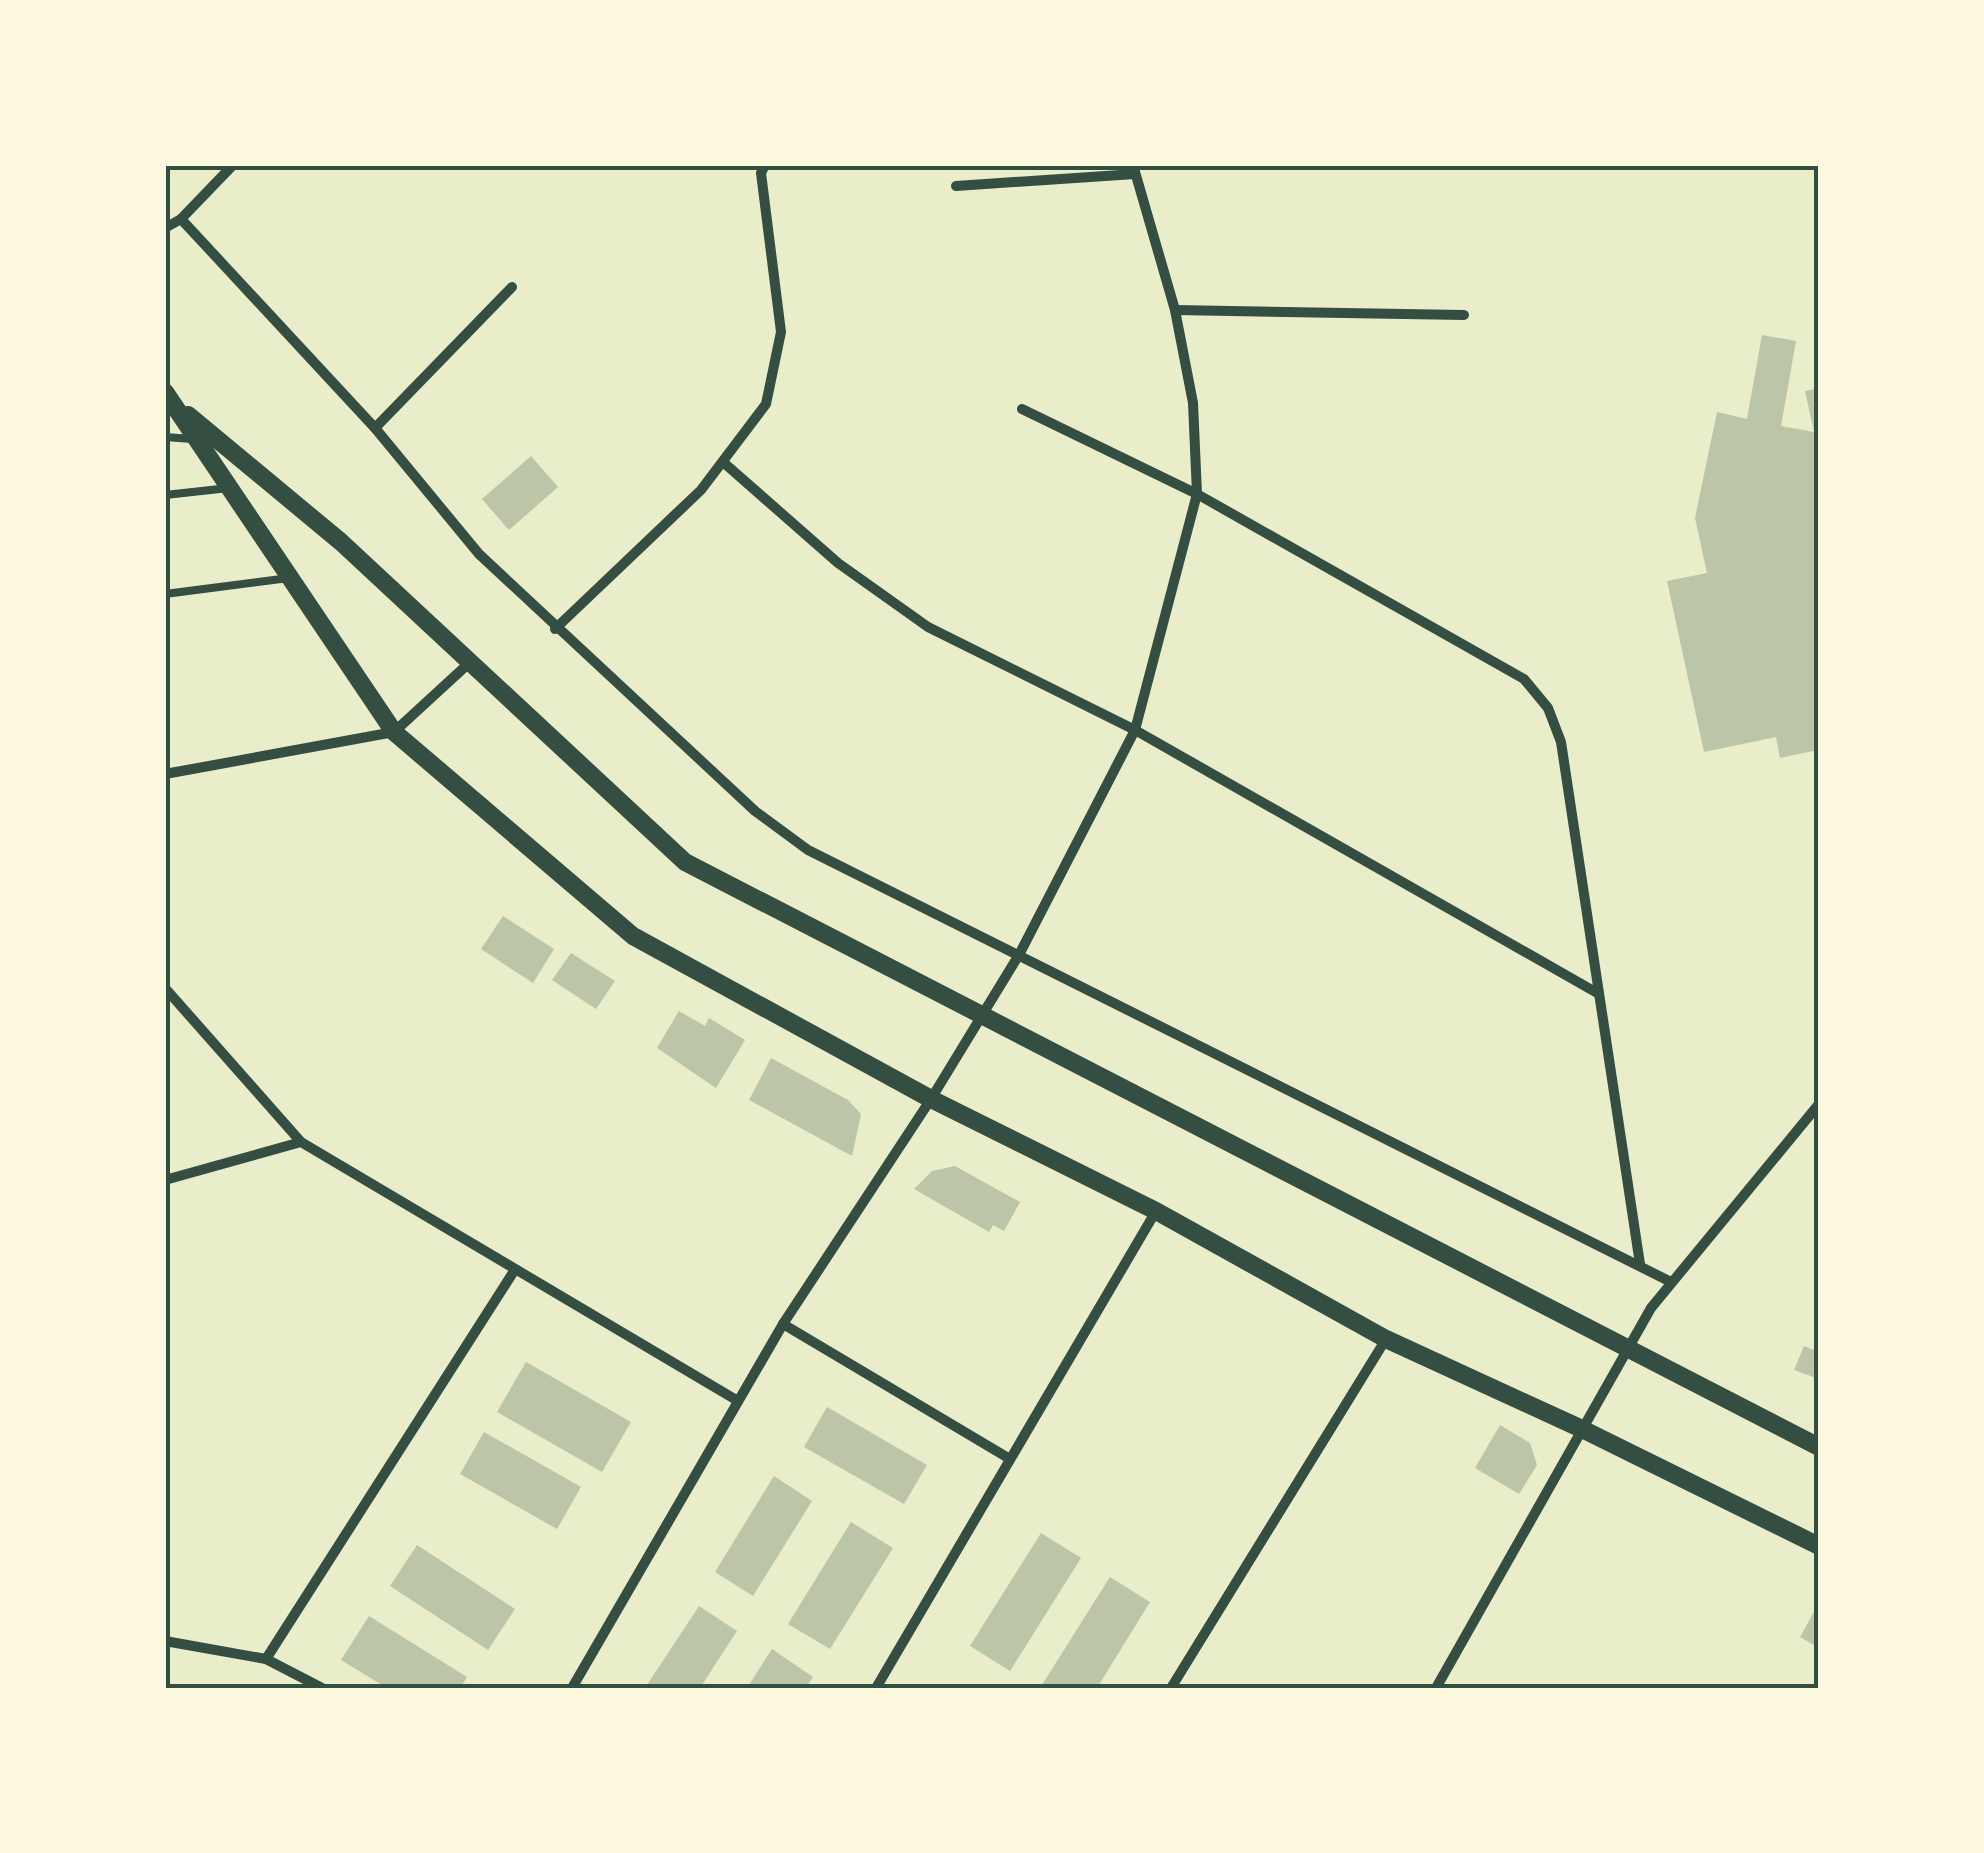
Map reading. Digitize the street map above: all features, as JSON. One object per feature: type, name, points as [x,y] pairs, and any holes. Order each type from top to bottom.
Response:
[{"type":"street","points":[[165,228],[181,219],[234,165]]},
{"type":"street","points":[[555,628],[701,490],[766,404],[782,332],[759,168]]},
{"type":"street","points":[[572,1688],[782,1324],[931,1099],[1020,953],[1135,730],[1197,494],[1193,404],[1175,310],[1134,170],[956,186]]},
{"type":"street","points":[[181,219],[376,428],[480,554],[755,812],[808,850],[1671,1282]]},
{"type":"street","points":[[376,428],[512,287]]},
{"type":"street","points":[[1175,310],[1464,316]]},
{"type":"street","points":[[168,396],[394,732],[634,936],[931,1099],[1156,1212],[1386,1339],[1582,1429],[1819,1546]]},
{"type":"street","points":[[168,396],[341,542],[685,862],[1819,1446]]},
{"type":"street","points":[[1022,409],[1197,494],[1524,679],[1548,708],[1560,742],[1640,1264]]},
{"type":"street","points":[[723,462],[838,563],[928,627],[1135,730],[1599,994]]},
{"type":"street","points":[[165,774],[394,732],[468,664]]},
{"type":"street","points":[[165,988],[302,1142],[738,1401]]},
{"type":"street","points":[[1436,1688],[1582,1429],[1671,1282],[1819,1104]]},
{"type":"street","points":[[1809,1116],[1819,1126]]},
{"type":"street","points":[[165,1180],[302,1142]]},
{"type":"street","points":[[876,1688],[1156,1212]]},
{"type":"street","points":[[266,1659],[514,1271]]},
{"type":"street","points":[[782,1324],[1010,1458]]},
{"type":"street","points":[[1171,1688],[1386,1339]]},
{"type":"street","points":[[165,1641],[266,1659],[322,1688]]},
{"type":"lane","points":[[165,438],[196,439]]},
{"type":"lane","points":[[165,494],[229,488]]},
{"type":"lane","points":[[165,594],[290,578]]},
{"type":"building","points":[[1762,335],[1796,341],[1781,426],[1814,432],[1805,391],[1819,388],[1819,728],[1814,729],[1818,750],[1780,758],[1776,737],[1704,752],[1667,581],[1707,573],[1695,518],[1717,412],[1747,419]]},
{"type":"building","points":[[531,456],[558,487],[509,530],[482,499]]},
{"type":"building","points":[[503,916],[554,949],[533,983],[481,949]]},
{"type":"building","points":[[571,953],[615,981],[596,1009],[552,980]]},
{"type":"building","points":[[679,1011],[705,1026],[709,1018],[745,1040],[716,1088],[657,1048]]},
{"type":"building","points":[[771,1058],[848,1100],[861,1114],[852,1156],[749,1100]]},
{"type":"building","points":[[955,1166],[1020,1202],[1004,1231],[993,1225],[989,1232],[914,1189],[932,1171]]},
{"type":"building","points":[[1804,1346],[1819,1352],[1816,1378],[1794,1370]]},
{"type":"building","points":[[526,1362],[631,1422],[602,1472],[497,1412]]},
{"type":"building","points":[[827,1407],[927,1465],[904,1504],[804,1447]]},
{"type":"building","points":[[1500,1425],[1530,1443],[1537,1465],[1519,1494],[1475,1468]]},
{"type":"building","points":[[484,1432],[581,1487],[557,1529],[460,1474]]},
{"type":"building","points":[[774,1476],[812,1501],[753,1596],[715,1572]]},
{"type":"building","points":[[851,1522],[893,1548],[830,1649],[788,1624]]},
{"type":"building","points":[[1041,1533],[1081,1558],[1010,1671],[970,1646]]},
{"type":"building","points":[[417,1545],[515,1609],[488,1650],[390,1586]]},
{"type":"building","points":[[1110,1577],[1150,1602],[1097,1688],[1040,1688]]},
{"type":"building","points":[[699,1606],[737,1631],[700,1688],[645,1688]]},
{"type":"building","points":[[1815,1610],[1819,1613],[1819,1648],[1800,1637]]},
{"type":"building","points":[[369,1616],[467,1677],[460,1688],[387,1688],[341,1660]]},
{"type":"building","points":[[772,1649],[813,1677],[806,1688],[747,1688]]}]
